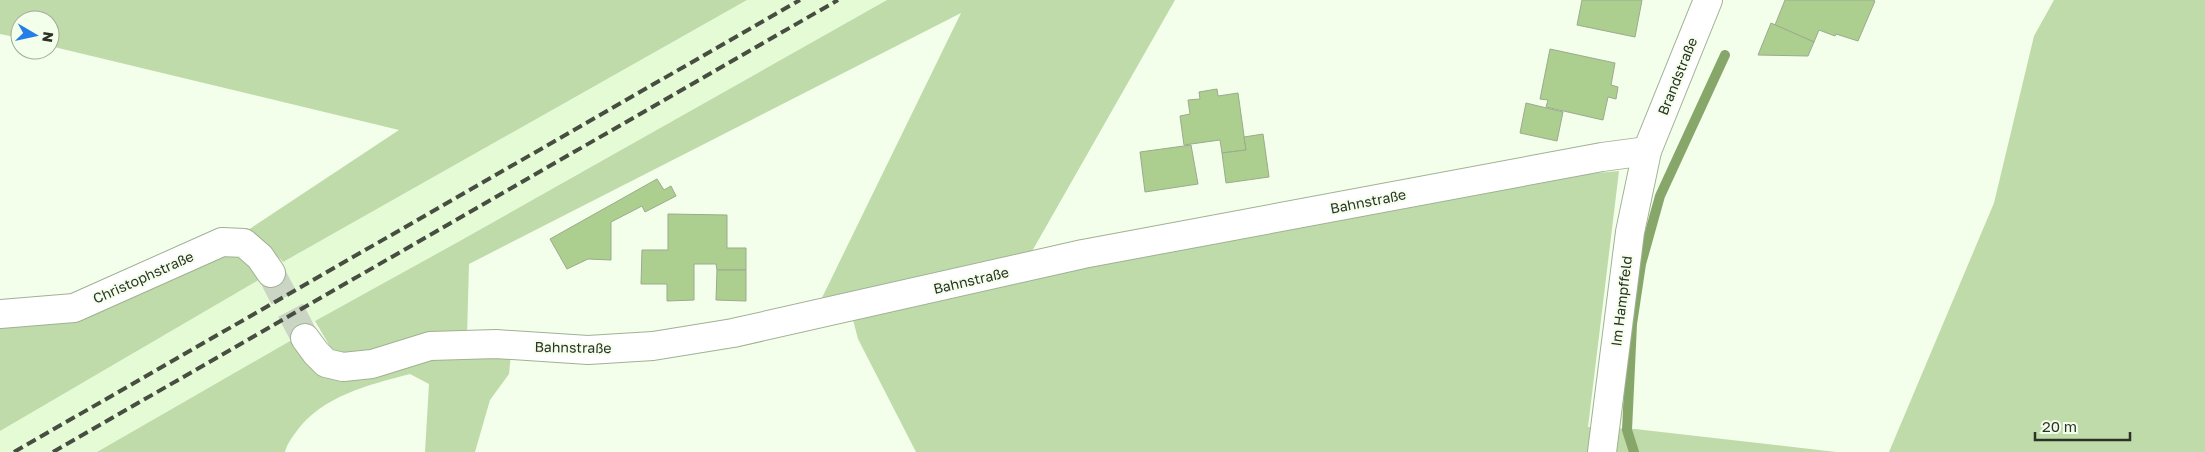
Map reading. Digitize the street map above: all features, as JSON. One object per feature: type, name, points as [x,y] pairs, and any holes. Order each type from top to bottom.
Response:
[{"type":"street","name":"Brandstraße","points":[[1646,151],[1708,0]]},
{"type":"street","name":"Bahnstraße","points":[[305,338],[326,363],[342,367],[372,364],[430,346],[496,344],[588,350],[654,346],[733,334],[1083,254],[1592,159],[1646,151]]},
{"type":"street","name":"Im Hampffeld","points":[[1602,452],[1630,232],[1646,151]]},
{"type":"street","name":"Christophstraße","points":[[0,314],[74,308],[222,242],[244,243],[260,257],[271,273]]},
{"type":"shaded area","points":[[0,0],[747,0],[283,262],[265,244],[242,234],[399,130],[60,48],[60,10],[10,10],[10,36],[0,34]]},
{"type":"shaded area","points":[[747,0],[887,0],[315,321],[297,337],[97,452],[0,452],[0,431],[262,278],[283,262]]},
{"type":"shaded area","points":[[887,0],[1175,0],[1031,253],[817,308],[961,13],[469,264],[467,336],[349,357],[332,350],[315,321]]},
{"type":"shaded area","points":[[2054,0],[2205,0],[2205,452],[1889,452],[1994,203],[2034,36]]},
{"type":"shaded area","points":[[1619,171],[1588,427],[1635,429],[1836,452],[916,452],[858,339],[852,316],[1085,262],[1531,179]]},
{"type":"shaded area","points":[[224,249],[242,251],[262,278],[0,431],[0,318]]},
{"type":"shaded area","points":[[297,337],[309,354],[511,354],[509,374],[490,400],[475,452],[425,452],[429,384],[410,374],[362,388],[319,409],[296,432],[285,452],[97,452]]},
{"type":"building","points":[[1582,0],[1642,0],[1635,37],[1577,25]]},
{"type":"building","points":[[1785,0],[1875,1],[1858,41],[1819,30],[1814,42],[1775,25]]},
{"type":"building","points":[[1771,23],[1814,42],[1808,56],[1758,55]]},
{"type":"building","points":[[1550,49],[1615,63],[1611,85],[1618,87],[1616,99],[1608,97],[1603,120],[1546,107],[1548,100],[1540,99]]},
{"type":"building","points":[[1217,89],[1218,96],[1238,93],[1246,150],[1222,153],[1220,140],[1184,145],[1180,116],[1190,114],[1188,100],[1200,99],[1199,92]]},
{"type":"building","points":[[1526,103],[1563,112],[1557,141],[1520,133]]},
{"type":"building","points":[[1263,134],[1269,177],[1226,183],[1222,153],[1246,150],[1244,137]]},
{"type":"building","points":[[1191,145],[1198,184],[1145,192],[1140,152]]},
{"type":"building","points":[[657,179],[664,190],[671,186],[676,196],[645,212],[642,206],[611,222],[611,260],[588,259],[567,269],[550,239]]},
{"type":"building","points":[[668,214],[727,215],[727,248],[746,248],[746,270],[717,270],[716,264],[694,264],[694,300],[667,301],[667,284],[641,284],[642,250],[668,250]]},
{"type":"building","points":[[717,270],[746,270],[746,301],[716,300]]},
{"type":"waterway","points":[[1634,452],[1627,430],[1632,324],[1641,264],[1660,196],[1725,55]]},
{"type":"tunnel","points":[[271,273],[305,338]]},
{"type":"railway","points":[[14,452],[800,0]]},
{"type":"railway","points":[[53,452],[838,0]]}]
